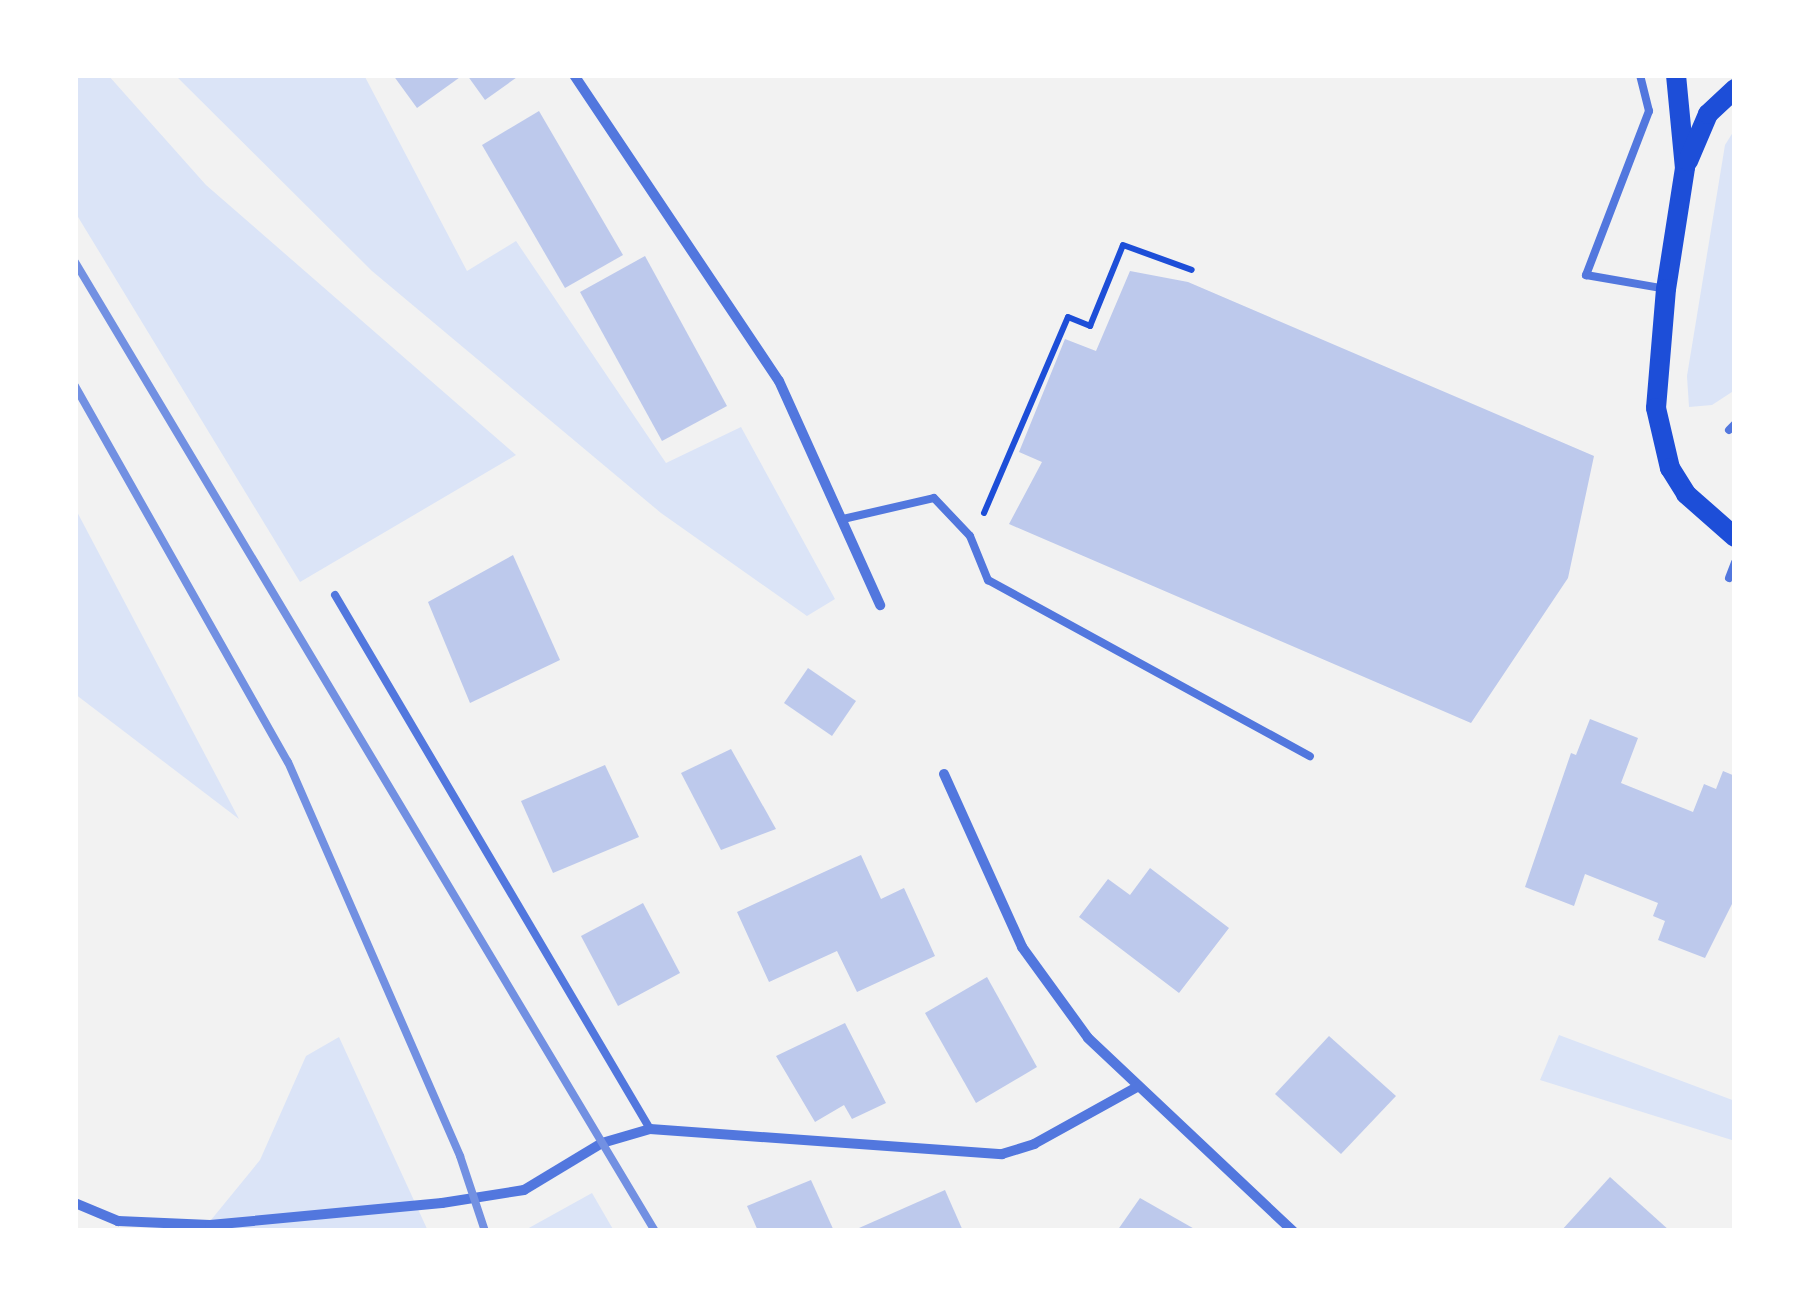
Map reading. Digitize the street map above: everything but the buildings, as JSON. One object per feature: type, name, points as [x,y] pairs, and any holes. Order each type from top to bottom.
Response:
[{"type":"main road","points":[[1676,75],[1685,168]]},
{"type":"main road","points":[[1735,89],[1708,114],[1685,168],[1666,289],[1656,408],[1660,439],[1686,494],[1735,537]]},
{"type":"street","points":[[574,75],[779,381],[880,605]]},
{"type":"street","points":[[944,774],[1022,948],[1088,1038],[1293,1231]]},
{"type":"street","points":[[75,1203],[118,1221],[210,1225],[524,1190],[602,1143],[650,1129],[1002,1154],[1034,1144],[1136,1087]]},
{"type":"lane","points":[[1640,75],[1649,111],[1586,275],[1666,289]]},
{"type":"lane","points":[[844,519],[934,498],[951,510],[972,542],[988,580],[1310,756]]},
{"type":"lane","points":[[1729,578],[1735,562]]},
{"type":"lane","points":[[335,595],[650,1129]]},
{"type":"path","points":[[972,542],[1068,316],[1090,326],[1123,244],[1192,270]]},
{"type":"shaded area","points":[[75,75],[108,75],[206,185],[516,455],[300,582],[75,212]]},
{"type":"shaded area","points":[[175,75],[364,75],[467,271],[516,241],[666,463],[741,427],[835,599],[807,616],[661,513],[372,271]]},
{"type":"shaded area","points":[[1735,129],[1735,390],[1712,405],[1689,407],[1687,376],[1725,145]]},
{"type":"shaded area","points":[[75,508],[239,819],[75,694]]},
{"type":"shaded area","points":[[1559,1035],[1735,1101],[1735,1141],[1540,1080]]},
{"type":"shaded area","points":[[339,1037],[428,1231],[202,1231],[260,1160],[306,1056]]},
{"type":"shaded area","points":[[592,1193],[614,1231],[528,1231],[527,1229]]},
{"type":"railway","points":[[75,262],[655,1231]]},
{"type":"railway","points":[[75,386],[288,762],[460,1156],[485,1231]]}]
